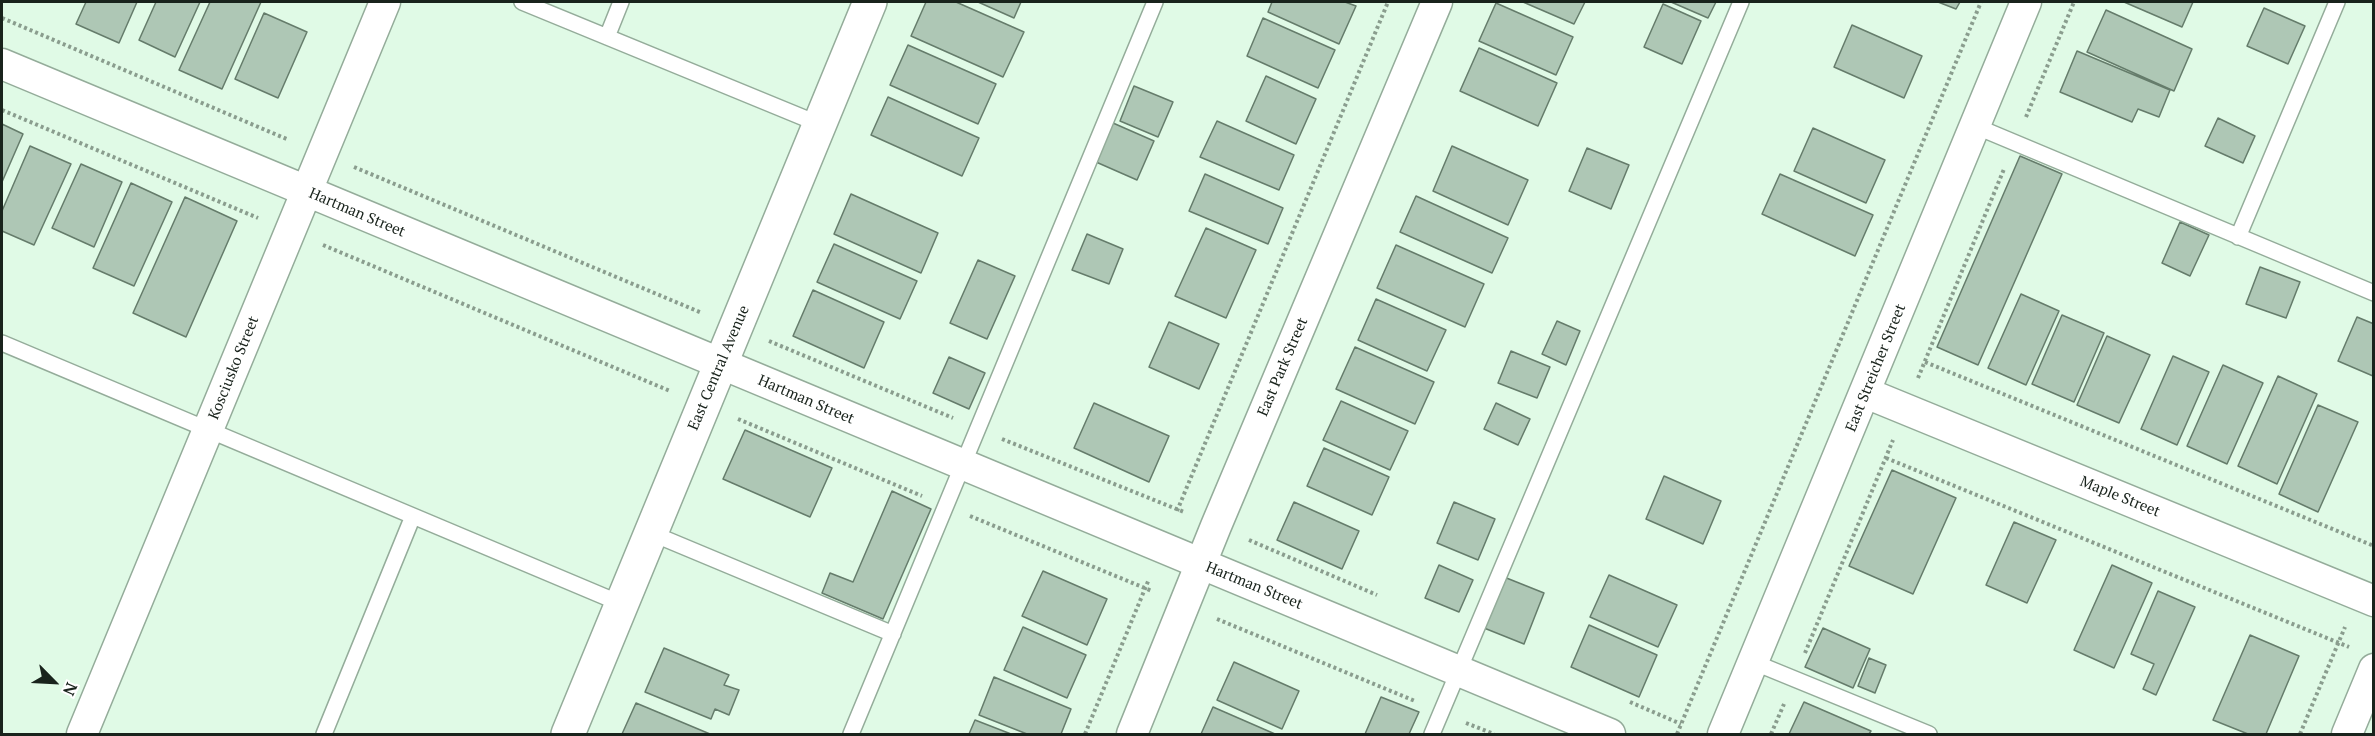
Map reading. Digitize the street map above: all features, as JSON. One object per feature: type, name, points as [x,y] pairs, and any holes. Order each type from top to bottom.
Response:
[{"type":"street","name":"Kosciusko Street","points":[[82,735],[385,2]]},
{"type":"street","name":"East Central Avenue","points":[[568,735],[870,2]]},
{"type":"street","name":"East Park Street","points":[[1132,735],[1216,526],[1437,2]]},
{"type":"street","name":"East Streicher Street","points":[[1723,735],[2026,2]]},
{"type":"street","name":"Hartman Street","points":[[2,64],[1610,735]]},
{"type":"street","name":"Maple Street","points":[[1866,393],[2366,598]]},
{"type":"street","points":[[2347,735],[2365,660]]},
{"type":"lane","points":[[522,2],[819,124]]},
{"type":"lane","points":[[607,37],[621,2]]},
{"type":"lane","points":[[851,735],[1155,2]]},
{"type":"lane","points":[[1432,735],[1740,2]]},
{"type":"lane","points":[[2238,237],[2337,2]]},
{"type":"lane","points":[[1975,126],[2373,292]]},
{"type":"lane","points":[[2,343],[622,604]]},
{"type":"lane","points":[[324,735],[413,516]]},
{"type":"lane","points":[[651,533],[893,634]]},
{"type":"lane","points":[[1753,662],[1929,735]]},
{"type":"path","points":[[1085,735],[1388,2]]},
{"type":"path","points":[[1677,735],[1981,2]]},
{"type":"path","points":[[1771,735],[2074,2]]},
{"type":"path","points":[[2,18],[979,429],[1178,509],[1378,596]]},
{"type":"path","points":[[2,110],[1494,735]]},
{"type":"path","points":[[1925,362],[2373,546]]},
{"type":"path","points":[[1886,458],[2339,643],[2365,660]]},
{"type":"path","points":[[2301,735],[2339,643],[2366,598]]},
{"type":"path","points":[[1626,701],[1682,724]]},
{"type":"building","points":[[86,2],[137,2],[119,43],[76,24]]},
{"type":"building","points":[[156,2],[200,2],[175,57],[139,40]]},
{"type":"building","points":[[210,2],[261,2],[222,89],[179,70]]},
{"type":"building","points":[[926,2],[956,2],[1024,32],[1003,77],[911,36]]},
{"type":"building","points":[[978,2],[1021,2],[1014,18]]},
{"type":"building","points":[[1272,2],[1345,2],[1356,6],[1339,44],[1268,12]]},
{"type":"building","points":[[1523,2],[1585,2],[1574,24]]},
{"type":"building","points":[[1671,2],[1716,2],[1708,18]]},
{"type":"building","points":[[1938,2],[1960,2],[1956,9]]},
{"type":"building","points":[[2124,2],[2193,2],[2182,27]]},
{"type":"building","points":[[1496,3],[1573,37],[1556,75],[1479,41]]},
{"type":"building","points":[[1663,4],[1701,21],[1682,64],[1644,47]]},
{"type":"building","points":[[2264,8],[2305,26],[2288,64],[2247,46]]},
{"type":"building","points":[[2106,10],[2192,49],[2174,91],[2087,52]]},
{"type":"building","points":[[264,13],[307,32],[278,98],[235,79]]},
{"type":"building","points":[[1263,18],[1335,50],[1318,88],[1247,56]]},
{"type":"building","points":[[1852,25],[1922,56],[1904,98],[1834,67]]},
{"type":"building","points":[[908,45],[996,84],[978,124],[890,85]]},
{"type":"building","points":[[1479,48],[1557,83],[1538,126],[1460,91]]},
{"type":"building","points":[[2077,51],[2170,90],[2159,117],[2138,109],[2132,122],[2060,92]]},
{"type":"building","points":[[1266,76],[1316,99],[1296,144],[1246,121]]},
{"type":"building","points":[[1134,86],[1173,102],[1158,137],[1120,121]]},
{"type":"building","points":[[888,97],[979,138],[962,176],[871,135]]},
{"type":"building","points":[[2218,118],[2255,136],[2243,163],[2205,146]]},
{"type":"building","points":[[1217,121],[1294,155],[1279,190],[1200,157]]},
{"type":"building","points":[[1113,123],[1154,141],[1137,180],[1096,162]]},
{"type":"building","points":[[2,124],[23,134],[2,182]]},
{"type":"building","points":[[1813,128],[1885,160],[1866,203],[1794,171]]},
{"type":"building","points":[[30,146],[71,164],[34,245],[2,231],[2,211]]},
{"type":"building","points":[[1452,146],[1528,180],[1508,225],[1433,191]]},
{"type":"building","points":[[1587,148],[1629,165],[1611,209],[1569,191]]},
{"type":"building","points":[[2020,156],[2062,174],[1978,365],[1937,347]]},
{"type":"building","points":[[81,164],[122,182],[94,247],[52,228]]},
{"type":"building","points":[[1205,174],[1283,208],[1268,244],[1189,211]]},
{"type":"building","points":[[1780,174],[1873,215],[1855,256],[1762,214]]},
{"type":"building","points":[[131,183],[172,202],[134,286],[93,268]]},
{"type":"building","points":[[851,194],[938,233],[921,273],[834,234]]},
{"type":"building","points":[[1416,196],[1508,238],[1492,273],[1400,232]]},
{"type":"building","points":[[185,197],[237,221],[186,337],[133,313]]},
{"type":"building","points":[[2180,222],[2209,235],[2190,276],[2162,263]]},
{"type":"building","points":[[1206,228],[1256,250],[1226,318],[1175,296]]},
{"type":"building","points":[[1087,234],[1123,249],[1109,284],[1072,270]]},
{"type":"building","points":[[834,244],[917,281],[900,319],[817,282]]},
{"type":"building","points":[[1396,245],[1484,284],[1465,327],[1377,288]]},
{"type":"building","points":[[978,260],[1015,276],[987,339],[950,323]]},
{"type":"building","points":[[2260,267],[2300,282],[2286,318],[2246,304]]},
{"type":"building","points":[[813,290],[884,322],[864,368],[793,336]]},
{"type":"building","points":[[2021,294],[2059,311],[2026,385],[1988,368]]},
{"type":"building","points":[[1376,299],[1446,330],[1427,371],[1358,340]]},
{"type":"building","points":[[2062,315],[2104,333],[2074,402],[2032,384]]},
{"type":"building","points":[[2357,317],[2374,324],[2373,376],[2338,361]]},
{"type":"building","points":[[1557,321],[1580,331],[1566,365],[1542,354]]},
{"type":"building","points":[[1169,322],[1219,344],[1199,389],[1149,367]]},
{"type":"building","points":[[2107,336],[2150,355],[2119,423],[2077,405]]},
{"type":"building","points":[[1355,347],[1434,382],[1415,424],[1336,389]]},
{"type":"building","points":[[1511,351],[1550,367],[1537,398],[1498,383]]},
{"type":"building","points":[[2173,356],[2209,372],[2177,445],[2141,429]]},
{"type":"building","points":[[949,357],[985,373],[969,409],[933,393]]},
{"type":"building","points":[[2223,365],[2263,383],[2227,464],[2187,446]]},
{"type":"building","points":[[2278,376],[2317,394],[2277,484],[2238,466]]},
{"type":"building","points":[[1341,401],[1408,431],[1390,470],[1323,440]]},
{"type":"building","points":[[1094,403],[1169,436],[1149,482],[1074,448]]},
{"type":"building","points":[[1496,403],[1530,419],[1518,445],[1484,429]]},
{"type":"building","points":[[2318,405],[2358,422],[2318,512],[2279,494]]},
{"type":"building","points":[[745,430],[832,468],[810,517],[723,479]]},
{"type":"building","points":[[1324,448],[1389,477],[1372,515],[1307,486]]},
{"type":"building","points":[[1892,470],[1956,498],[1913,594],[1849,566]]},
{"type":"building","points":[[1664,476],[1721,501],[1703,544],[1646,519]]},
{"type":"building","points":[[892,491],[931,509],[883,619],[822,593],[830,573],[853,582]]},
{"type":"building","points":[[1294,502],[1359,531],[1342,569],[1277,540]]},
{"type":"building","points":[[1454,502],[1495,519],[1478,560],[1437,543]]},
{"type":"building","points":[[2014,522],[2056,540],[2027,603],[1986,585]]},
{"type":"building","points":[[1439,565],[1473,580],[1459,612],[1425,598]]},
{"type":"building","points":[[2112,565],[2152,583],[2114,668],[2074,650]]},
{"type":"building","points":[[1043,571],[1107,599],[1087,645],[1022,616]]},
{"type":"building","points":[[1609,575],[1677,605],[1658,647],[1590,617]]},
{"type":"building","points":[[1504,577],[1544,593],[1524,644],[1484,628]]},
{"type":"building","points":[[2158,591],[2195,607],[2156,695],[2143,689],[2154,664],[2131,654]]},
{"type":"building","points":[[1589,625],[1657,655],[1639,697],[1571,667]]},
{"type":"building","points":[[1023,627],[1086,655],[1067,698],[1004,670]]},
{"type":"building","points":[[1823,628],[1870,649],[1853,688],[1805,667]]},
{"type":"building","points":[[2250,635],[2299,656],[2266,734],[2248,734],[2213,720]]},
{"type":"building","points":[[664,648],[729,675],[724,685],[739,690],[729,715],[715,709],[711,719],[645,692]]},
{"type":"building","points":[[1869,658],[1886,665],[1875,693],[1858,686]]},
{"type":"building","points":[[1234,662],[1299,691],[1282,729],[1217,700]]},
{"type":"building","points":[[994,677],[1071,709],[1061,734],[1027,734],[979,715]]},
{"type":"building","points":[[1381,697],[1419,712],[1409,734],[1365,734]]},
{"type":"building","points":[[1804,702],[1871,731],[1869,734],[1789,734]]},
{"type":"building","points":[[636,703],[710,734],[622,734]]},
{"type":"building","points":[[1213,707],[1275,734],[1201,734]]},
{"type":"building","points":[[975,720],[1011,734],[969,734]]}]
